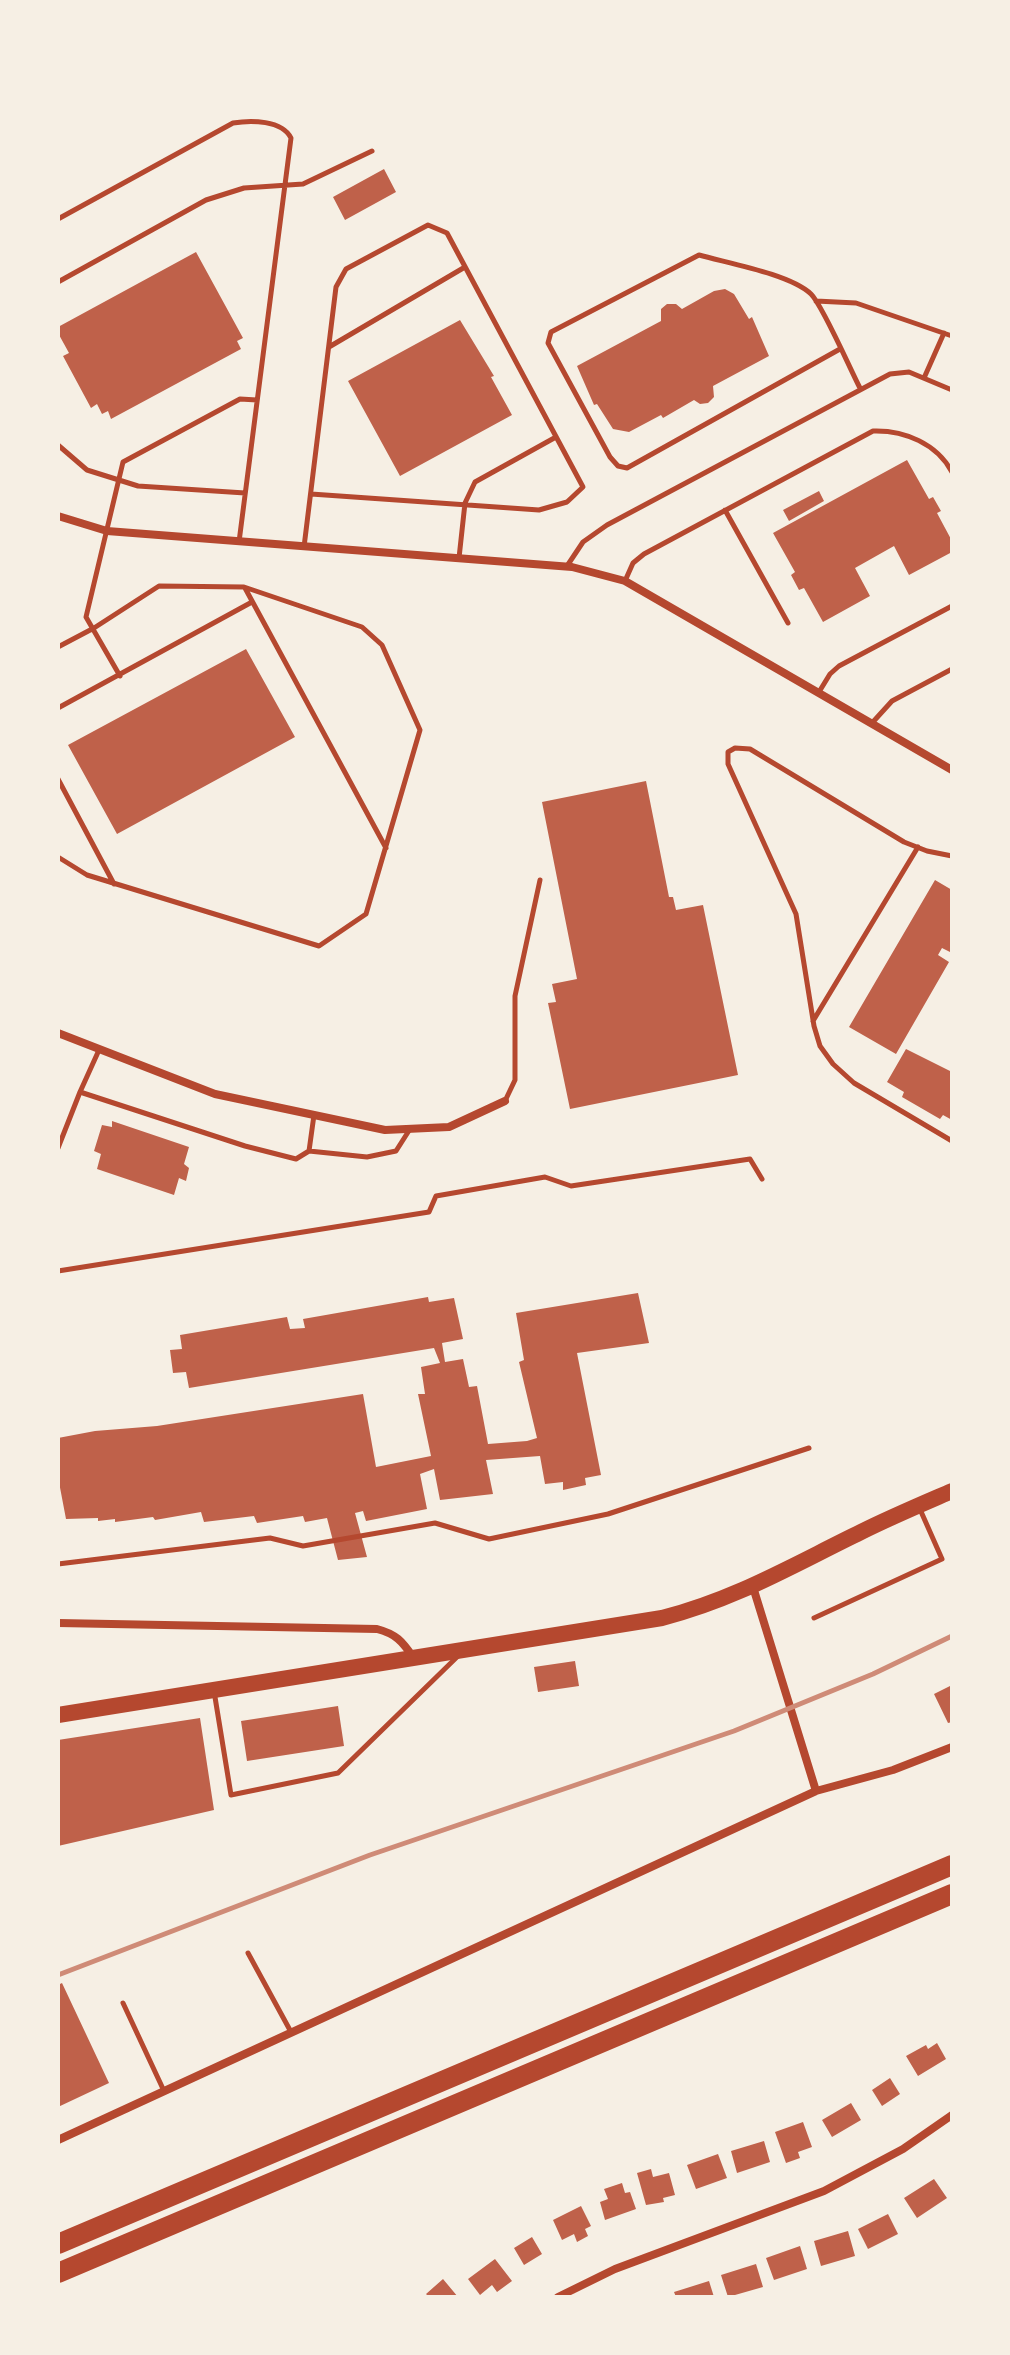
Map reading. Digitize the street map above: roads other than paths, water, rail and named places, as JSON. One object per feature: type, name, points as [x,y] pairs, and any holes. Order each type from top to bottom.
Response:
[{"type":"highway","points":[[58,2244],[952,1865]]},
{"type":"highway","points":[[58,2273],[952,1894]]},
{"type":"main road","points":[[58,1715],[662,1618],[720,1601],[753,1587],[952,1491]]},
{"type":"street","points":[[58,516],[107,531],[566,567],[625,581],[952,770]]},
{"type":"street","points":[[58,1033],[215,1094],[385,1130],[449,1127],[505,1101]]},
{"type":"street","points":[[753,1587],[816,1791]]},
{"type":"street","points":[[58,1623],[377,1629],[390,1632],[401,1640],[414,1658]]},
{"type":"street","points":[[58,2140],[816,1791],[893,1770],[952,1747]]},
{"type":"street","points":[[558,2297],[615,2269],[824,2191],[903,2149],[952,2115]]},
{"type":"lane","points":[[58,219],[233,123],[246,121],[278,126],[289,133],[285,187],[239,542]]},
{"type":"lane","points":[[58,282],[206,200],[244,188],[285,187],[323,176],[372,151]]},
{"type":"lane","points":[[304,548],[336,287],[346,269],[428,225],[447,233],[583,487],[567,502],[539,510],[311,494]]},
{"type":"lane","points":[[840,349],[627,468],[618,466],[610,457],[548,343],[551,332],[699,255],[790,281],[812,294],[860,388]]},
{"type":"lane","points":[[328,347],[465,267]]},
{"type":"lane","points":[[816,301],[856,303],[952,336]]},
{"type":"lane","points":[[924,378],[944,333]]},
{"type":"lane","points":[[566,567],[583,542],[607,525],[890,374],[909,372],[952,390]]},
{"type":"lane","points":[[120,676],[86,617],[123,462],[240,399],[257,400]]},
{"type":"lane","points":[[625,581],[633,563],[644,554],[873,431],[891,430],[911,437],[937,451],[952,472]]},
{"type":"lane","points":[[458,559],[465,503],[475,482],[556,437]]},
{"type":"lane","points":[[58,445],[87,470],[138,486],[245,493]]},
{"type":"lane","points":[[725,510],[788,623]]},
{"type":"lane","points":[[58,647],[159,586],[244,587],[362,627],[382,645],[420,730],[366,914],[319,946],[87,875],[58,857]]},
{"type":"lane","points":[[244,587],[386,848]]},
{"type":"lane","points":[[58,708],[252,602]]},
{"type":"lane","points":[[819,692],[839,666],[952,606]]},
{"type":"lane","points":[[872,723],[892,701],[952,669]]},
{"type":"lane","points":[[952,856],[904,842],[750,749],[735,748],[728,752],[728,764],[796,914],[813,1021],[820,1046],[833,1064],[854,1083],[952,1141]]},
{"type":"lane","points":[[58,779],[114,884]]},
{"type":"lane","points":[[813,1021],[918,847]]},
{"type":"lane","points":[[505,1101],[515,1080],[515,996],[540,880]]},
{"type":"lane","points":[[58,1148],[99,1050]]},
{"type":"lane","points":[[80,1092],[258,1150],[296,1159],[309,1151],[367,1157],[396,1151],[410,1129]]},
{"type":"lane","points":[[309,1151],[314,1115]]},
{"type":"lane","points":[[58,1271],[429,1212],[436,1196],[545,1177],[571,1186],[750,1159],[762,1179]]},
{"type":"lane","points":[[58,1564],[270,1538],[303,1546],[435,1523],[489,1539],[608,1514],[809,1448]]},
{"type":"lane","points":[[814,1618],[942,1559],[919,1506]]},
{"type":"lane","points":[[214,1690],[231,1795],[338,1773],[464,1651]]},
{"type":"lane","points":[[248,1953],[291,2032]]},
{"type":"lane","points":[[123,2003],[164,2091]]},
{"type":"railway","points":[[58,1975],[370,1855],[734,1731],[873,1674],[952,1636]]}]
